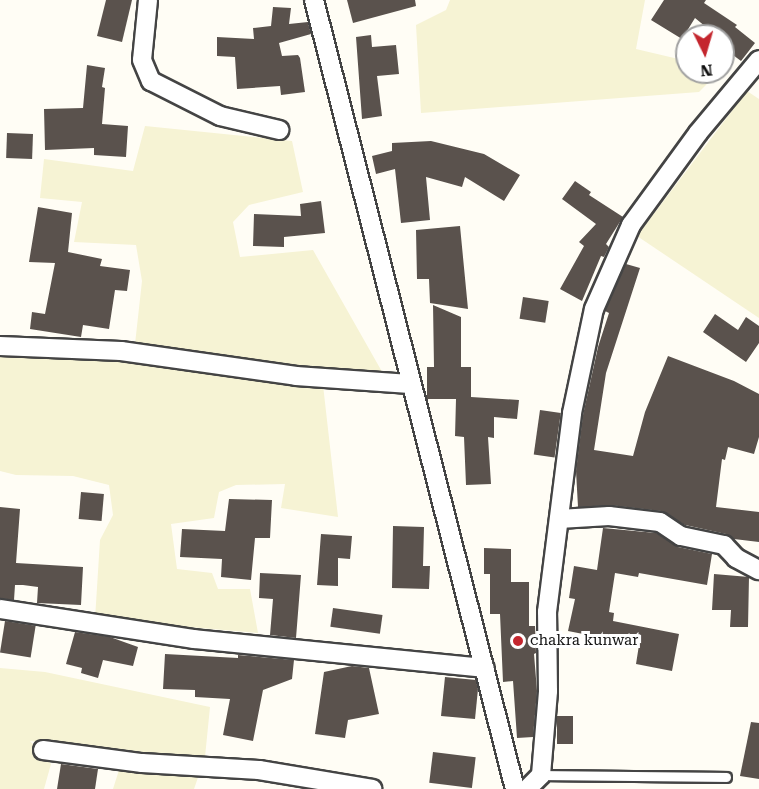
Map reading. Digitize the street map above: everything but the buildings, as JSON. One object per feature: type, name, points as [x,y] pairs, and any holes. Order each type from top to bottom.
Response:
[{"type":"street","points":[[148,0],[142,60],[151,81],[220,116],[279,130]]},
{"type":"street","points":[[314,0],[515,789]]},
{"type":"street","points":[[527,789],[541,775],[548,691],[548,612],[572,412],[594,309],[631,225],[698,133],[759,60]]},
{"type":"street","points":[[0,346],[121,351],[296,376],[410,384]]},
{"type":"street","points":[[559,519],[609,516],[660,522],[681,536],[724,545],[736,558],[759,570]]},
{"type":"street","points":[[0,609],[195,639],[485,668]]},
{"type":"street","points":[[43,750],[142,763],[259,770],[372,789]]},
{"type":"lane","points":[[541,775],[726,777]]},
{"type":"shaded area","points":[[450,0],[645,0],[636,49],[675,58],[675,84],[707,84],[699,92],[421,113],[416,25],[446,10]]},
{"type":"shaded area","points":[[747,91],[759,99],[759,318],[637,236]]},
{"type":"shaded area","points":[[145,126],[292,141],[303,192],[249,205],[233,222],[240,257],[313,250],[385,377],[280,368],[135,344],[142,281],[136,245],[74,242],[82,202],[40,198],[44,159],[133,171]]},
{"type":"shaded area","points":[[0,350],[32,355],[158,363],[323,385],[338,517],[281,508],[285,484],[236,485],[219,492],[214,518],[171,524],[177,569],[212,573],[218,589],[250,589],[258,633],[95,619],[100,540],[113,515],[109,485],[73,476],[16,475],[0,471]]},
{"type":"shaded area","points":[[0,668],[45,672],[210,707],[205,757],[194,789],[113,789],[125,751],[30,741],[51,764],[44,789],[0,789]]},
{"type":"place","name":"chakra kunwar","points":[[518,641]]}]
